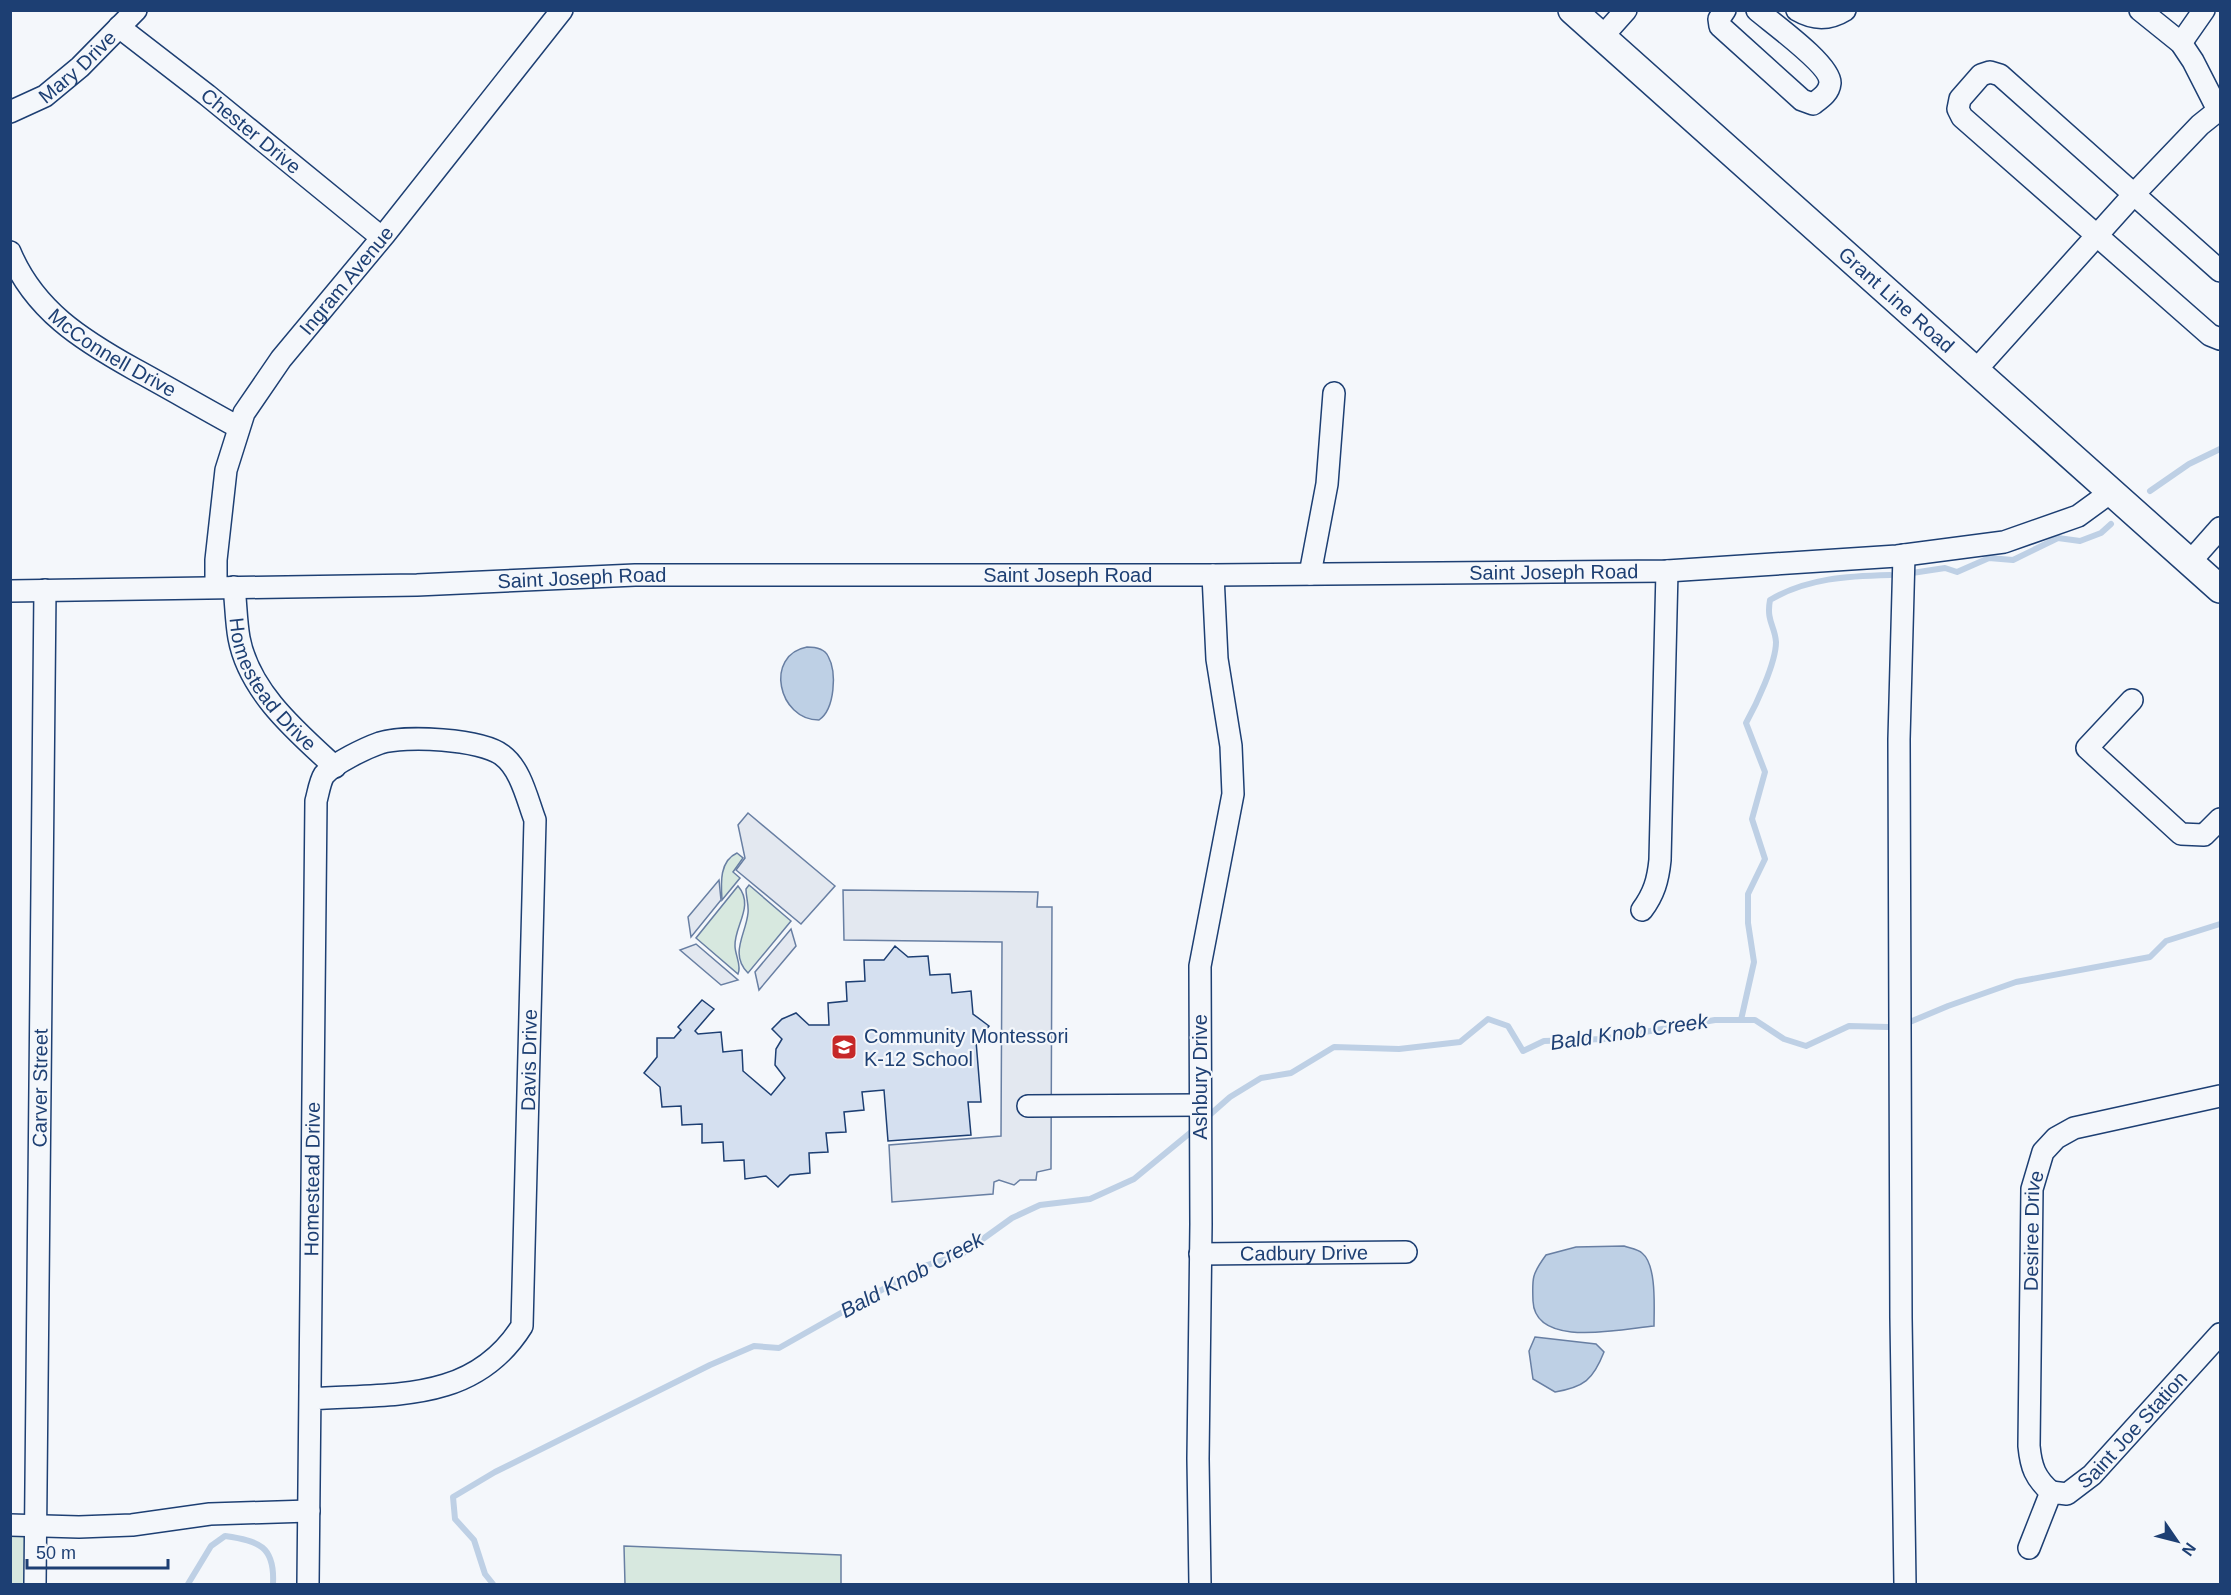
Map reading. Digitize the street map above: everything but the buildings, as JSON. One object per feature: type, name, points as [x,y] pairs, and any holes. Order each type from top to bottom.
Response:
[{"type":"main road","name":"Grant Line Road","points":[[1572,10],[2220,589]]},
{"type":"street","name":"Mary Drive","points":[[10,112],[45,96],[80,67],[135,10]]},
{"type":"street","name":"Ingram Avenue","points":[[225,587],[223,489],[238,427],[244,413],[281,359],[562,10]]},
{"type":"street","points":[[1602,37],[1626,10]]},
{"type":"street","points":[[1725,10],[1719,19],[1720,26],[1802,100],[1813,104],[1824,96],[1830,84],[1826,70],[1757,10]]},
{"type":"street","points":[[1784,32],[1798,11],[1815,18],[1830,18],[1845,10]]},
{"type":"street","points":[[1975,371],[2135,194],[2219,109],[2181,43],[2140,10]]},
{"type":"street","points":[[2181,43],[2204,10]]},
{"type":"street","name":"Chester Drive","points":[[119,27],[207,95],[381,237]]},
{"type":"street","points":[[2220,271],[2000,75],[1990,72],[1981,75],[1960,99],[1958,109],[1962,117],[2210,335],[2220,339]]},
{"type":"street","name":"McConnell Drive","points":[[10,252],[33,291],[60,321],[112,358],[238,427]]},
{"type":"street","points":[[1310,574],[1327,484],[1334,393]]},
{"type":"street","name":"Saint Joseph Road","points":[[10,591],[417,585],[635,574],[1213,575],[1667,571],[1904,555],[2004,542],[2078,516],[2111,492]]},
{"type":"street","points":[[2190,562],[2220,528]]},
{"type":"street","points":[[1904,555],[1899,750],[1901,1306],[1905,1584]]},
{"type":"street","points":[[1642,910],[1651,897],[1658,880],[1660,860],[1667,571]]},
{"type":"street","name":"Ashbury Drive","points":[[1200,1584],[1198,1459],[1200,966],[1233,794],[1231,746],[1216,659],[1213,575]]},
{"type":"street","name":"Homestead Drive","points":[[225,587],[239,640],[253,676],[280,714],[329,771],[316,801],[315,824],[308,1584]]},
{"type":"street","name":"Carver Street","points":[[35,1584],[45,590]]},
{"type":"street","points":[[2132,700],[2087,748],[2181,834],[2204,835],[2220,819]]},
{"type":"street","name":"Davis Drive","points":[[310,1399],[428,1391],[460,1381],[479,1373],[509,1347],[522,1326],[535,820],[518,776],[503,755],[486,747],[423,739],[382,743],[345,759],[329,771]]},
{"type":"street","name":"Desiree Drive","points":[[2051,1492],[2038,1481],[2031,1466],[2029,1446],[2030,1210],[2032,1189],[2039,1161],[2043,1152],[2056,1138],[2073,1128],[2220,1096]]},
{"type":"street","points":[[1028,1106],[1200,1107]]},
{"type":"street","name":"Cadbury Drive","points":[[1200,1254],[1406,1252]]},
{"type":"street","name":"Saint Joe Station","points":[[2029,1548],[2051,1492],[2067,1494],[2085,1482],[2220,1334]]},
{"type":"street","points":[[10,1524],[80,1527],[132,1525],[210,1514],[309,1511]]},
{"type":"shaded area","points":[[748,813],[835,886],[801,924],[736,870],[745,858],[738,825]]},
{"type":"shaded area","points":[[737,853],[743,858],[733,872],[740,878],[722,900],[724,867],[727,861]]},
{"type":"shaded area","points":[[719,880],[721,900],[691,937],[688,917]]},
{"type":"shaded area","points":[[749,885],[791,921],[748,973],[742,966],[739,951],[747,921],[746,889]]},
{"type":"shaded area","points":[[738,886],[745,901],[736,938],[738,974],[696,938]]},
{"type":"shaded area","points":[[843,890],[1038,892],[1037,907],[1052,907],[1051,1169],[1037,1172],[1036,1180],[1020,1180],[1014,1185],[999,1180],[994,1182],[993,1194],[892,1202],[889,1145],[1001,1136],[1002,942],[844,940]]},
{"type":"shaded area","points":[[791,929],[796,946],[759,990],[755,972]]},
{"type":"shaded area","points":[[696,944],[738,980],[721,985],[680,950]]},
{"type":"shaded area","points":[[29,1530],[29,1584],[11,1584],[10,1531]]},
{"type":"shaded area","points":[[624,1546],[841,1555],[841,1584],[625,1584]]},
{"type":"water","points":[[807,647],[824,651],[833,671],[831,699],[824,715],[819,720],[805,717],[794,710],[786,699],[782,686],[781,674],[785,662],[793,652]]},
{"type":"water","points":[[1624,1246],[1642,1253],[1650,1267],[1654,1287],[1654,1326],[1582,1333],[1548,1326],[1537,1316],[1533,1301],[1533,1281],[1535,1272],[1546,1255],[1576,1247]]},
{"type":"water","points":[[1535,1337],[1596,1344],[1604,1352],[1596,1369],[1586,1381],[1573,1388],[1555,1392],[1533,1379],[1529,1351]]},
{"type":"waterway","points":[[2150,491],[2189,464],[2220,449]]},
{"type":"waterway","points":[[1912,573],[1945,568],[1957,572],[1989,558],[2013,560],[2058,538],[2080,541],[2101,533],[2111,524]]},
{"type":"waterway","points":[[1741,1020],[1754,962],[1748,923],[1748,894],[1765,859],[1752,819],[1765,772],[1746,723],[1765,684],[1775,651],[1776,642],[1769,613],[1770,600],[1813,583],[1859,576],[1890,575]]},
{"type":"waterway","name":"Bald Knob Creek","points":[[1905,1024],[2016,982],[2150,957],[2166,941],[2220,924]]},
{"type":"waterway","name":"Bald Knob Creek","points":[[1205,1119],[1230,1097],[1261,1078],[1291,1073],[1334,1047],[1399,1049],[1460,1042],[1488,1019],[1508,1026],[1523,1051],[1544,1041],[1603,1039],[1715,1020],[1755,1020],[1784,1039],[1806,1046],[1849,1026],[1888,1027]]},
{"type":"waterway","name":"Bald Knob Creek","points":[[493,1584],[485,1574],[474,1540],[455,1519],[453,1497],[495,1472],[710,1365],[754,1346],[779,1348],[924,1266],[962,1254],[1012,1218],[1040,1205],[1090,1199],[1134,1179],[1196,1128]]},
{"type":"waterway","name":"Bald Knob Creek","points":[[188,1584],[211,1546],[225,1536],[256,1543],[268,1553],[273,1571],[273,1584]]},
{"type":"place","name":"Community Montessori K-12 School","points":[[844,1047]]}]
